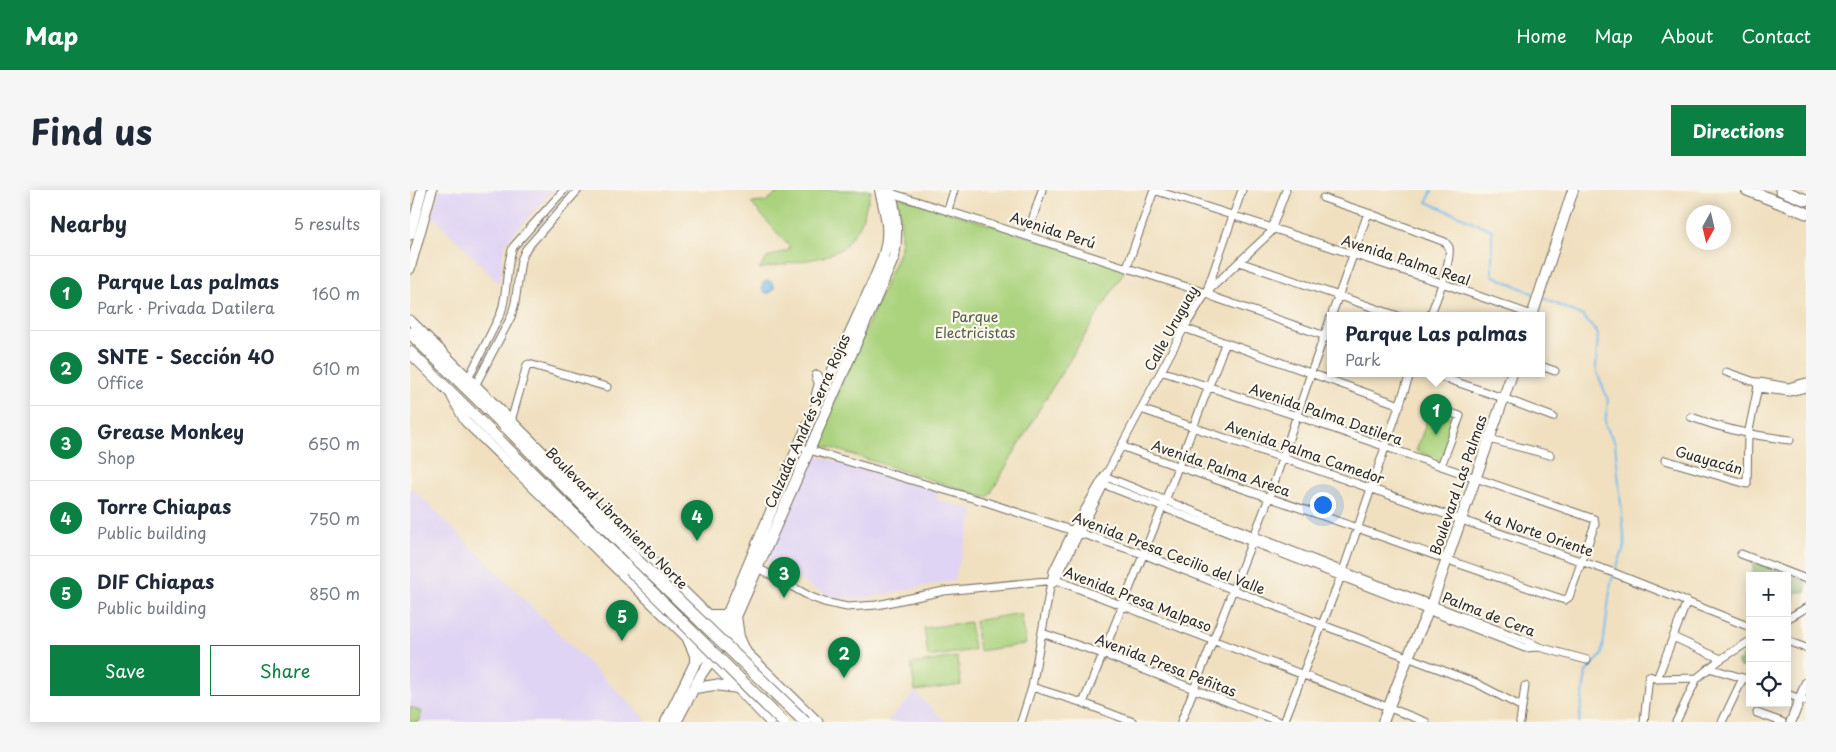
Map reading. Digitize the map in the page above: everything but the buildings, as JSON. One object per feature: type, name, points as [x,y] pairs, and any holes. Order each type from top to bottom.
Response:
[{"type":"main road","name":"Calzada Andrés Serra Rojas","points":[[803,448],[817,406],[884,256],[888,236],[880,190]]},
{"type":"main road","points":[[1533,312],[1574,190]]},
{"type":"main road","points":[[1747,190],[1806,213]]},
{"type":"main road","points":[[1781,190],[1806,200]]},
{"type":"main road","name":"Calzada Andrés Serra Rojas","points":[[676,722],[725,630],[803,448],[894,257],[897,221],[891,191]]},
{"type":"main road","name":"Boulevard Libramiento Norte","points":[[410,333],[638,561],[805,722]]},
{"type":"main road","name":"Boulevard Libramiento Norte","points":[[410,352],[783,722]]},
{"type":"main road","points":[[817,376],[820,384],[816,397],[817,406]]},
{"type":"main road","name":"Boulevard Las Palmas","points":[[1392,708],[1430,609],[1511,377]]},
{"type":"main road","points":[[531,441],[550,471]]},
{"type":"main road","points":[[710,615],[732,614],[745,650]]},
{"type":"main road","points":[[666,722],[695,663],[695,655],[688,639]]},
{"type":"main road","points":[[695,663],[710,655]]},
{"type":"main road","points":[[694,688],[715,685],[738,688]]},
{"type":"main road","points":[[1383,722],[1392,708]]},
{"type":"main road","points":[[1390,722],[1392,708]]},
{"type":"street","points":[[410,235],[422,190]]},
{"type":"street","points":[[410,269],[432,190]]},
{"type":"street","points":[[468,379],[501,313],[505,301],[510,256],[514,247],[564,190]]},
{"type":"street","points":[[476,386],[511,318],[521,260],[526,249],[578,190]]},
{"type":"street","points":[[948,210],[954,190]]},
{"type":"street","points":[[1027,236],[1042,190]]},
{"type":"street","points":[[1127,267],[1154,190]]},
{"type":"street","name":"Avenida Palma Real","points":[[1154,190],[1273,228],[1352,256],[1442,283],[1521,312]]},
{"type":"street","name":"Calle Uruguay","points":[[1021,722],[1032,687],[1053,582],[1076,531],[1184,328],[1206,293],[1242,190]]},
{"type":"street","points":[[1206,293],[1273,228],[1286,190]]},
{"type":"street","name":"Avenida Perú","points":[[891,191],[1206,293],[1327,337]]},
{"type":"street","points":[[1323,198],[1445,242],[1450,250],[1442,283],[1431,312]]},
{"type":"street","points":[[1334,312],[1368,213]]},
{"type":"street","points":[[1239,262],[1387,312]]},
{"type":"street","points":[[410,320],[510,421],[818,722]]},
{"type":"street","points":[[1184,328],[1400,405]]},
{"type":"street","points":[[1181,722],[1269,498],[1311,373],[1327,337]]},
{"type":"street","points":[[1083,703],[1179,467],[1207,387],[1225,344]]},
{"type":"street","points":[[510,421],[527,365],[529,364],[607,386]]},
{"type":"street","points":[[1545,367],[1555,371]]},
{"type":"street","name":"Avenida Palma Datilera","points":[[1161,371],[1297,416],[1595,521],[1581,561]]},
{"type":"street","points":[[1726,372],[1758,384],[1789,392],[1806,388]]},
{"type":"street","points":[[1282,722],[1342,573],[1409,377]]},
{"type":"street","points":[[1442,377],[1553,417]]},
{"type":"street","points":[[1758,384],[1788,387],[1806,382]]},
{"type":"street","points":[[1748,435],[1758,384]]},
{"type":"street","points":[[448,390],[465,421],[688,639],[710,655],[770,722]]},
{"type":"street","points":[[1432,406],[1460,416],[1441,466]]},
{"type":"street","name":"Avenida Palma Camedor","points":[[1141,409],[1461,519]]},
{"type":"street","points":[[1692,416],[1709,424],[1748,435],[1790,440]]},
{"type":"street","name":"Guayacán","points":[[1665,460],[1747,484],[1748,435]]},
{"type":"street","points":[[1489,439],[1550,455]]},
{"type":"street","name":"Avenida Palma Areca","points":[[1122,446],[1564,600],[1567,599],[1581,561]]},
{"type":"street","name":"Avenida Presa Cecilio del Valle","points":[[803,448],[982,501],[1143,554],[1476,683],[1522,707]]},
{"type":"street","name":"Palma de Cera","points":[[1105,479],[1430,609],[1527,641],[1539,647],[1587,660]]},
{"type":"street","name":"4a Norte Oriente","points":[[1461,519],[1622,576],[1746,625]]},
{"type":"street","points":[[1740,554],[1806,579]]},
{"type":"street","name":"Avenida Presa Malpaso","points":[[754,565],[811,597],[847,607],[877,605],[944,591],[1053,582],[1124,605],[1302,676],[1426,722]]},
{"type":"street","points":[[1657,679],[1688,601]]},
{"type":"street","points":[[1790,617],[1806,608]]},
{"type":"street","name":"Avenida Presa Peñitas","points":[[1042,633],[1103,654],[1282,722]]},
{"type":"street","points":[[1673,637],[1721,659]]},
{"type":"street","points":[[1676,722],[1697,678],[1721,659],[1746,643]]},
{"type":"street","points":[[1791,643],[1806,648]]},
{"type":"street","points":[[1709,668],[1746,679],[1722,722]]},
{"type":"street","points":[[1644,722],[1648,676],[1657,679],[1697,678]]},
{"type":"street","points":[[1791,722],[1803,700],[1806,683]]},
{"type":"street","points":[[1520,722],[1525,686]]},
{"type":"street","points":[[1032,687],[1083,703],[1133,722]]},
{"type":"street","points":[[1791,696],[1803,700]]},
{"type":"street","points":[[1757,713],[1782,722]]},
{"type":"shaded area","points":[[439,190],[553,190],[506,242],[502,258],[500,284],[432,216]]},
{"type":"shaded area","points":[[811,454],[938,491],[936,499],[975,510],[954,580],[866,598],[848,599],[822,593],[767,561]]},
{"type":"shaded area","points":[[410,486],[648,722],[410,722]]},
{"type":"shaded area","points":[[916,693],[946,722],[886,722]]},
{"type":"green space","points":[[782,190],[871,191],[860,226],[843,248],[824,257],[759,269],[768,257],[789,250],[789,246],[751,203],[765,202]]},
{"type":"green space","name":"Parque Electricistas","points":[[897,196],[1127,267],[1043,403],[988,498],[816,443],[901,248],[901,221]]},
{"type":"green space","points":[[1431,410],[1457,419],[1442,460],[1416,451]]},
{"type":"green space","points":[[1753,561],[1781,572],[1753,572]]},
{"type":"green space","points":[[1791,576],[1806,582],[1806,592],[1795,592],[1793,605],[1791,604]]},
{"type":"green space","points":[[1021,613],[1026,644],[979,651],[975,621]]},
{"type":"green space","points":[[970,622],[974,650],[928,657],[924,628]]},
{"type":"green space","points":[[1746,653],[1746,664],[1741,668],[1737,662],[1742,660],[1741,657]]},
{"type":"green space","points":[[957,657],[961,685],[915,691],[911,664]]},
{"type":"green space","points":[[410,707],[422,712],[419,722],[410,722]]},
{"type":"water","points":[[766,281],[770,281],[774,287],[770,293],[766,293],[762,289],[762,285]]},
{"type":"waterway","points":[[1432,190],[1427,202],[1492,230],[1492,275],[1534,294]]},
{"type":"waterway","points":[[1541,297],[1583,316],[1598,334],[1596,369],[1608,400],[1605,425],[1615,443],[1625,545],[1611,582],[1602,655],[1586,672],[1579,722]]},
{"type":"place","name":"Parque Las palmas","points":[[1436,435]]},
{"type":"place","name":"Torre Chiapas","points":[[697,541]]},
{"type":"place","name":"Grease Monkey","points":[[784,598]]},
{"type":"place","name":"DIF Chiapas","points":[[622,641]]},
{"type":"place","name":"SNTE - Sección 40","points":[[844,678]]}]
